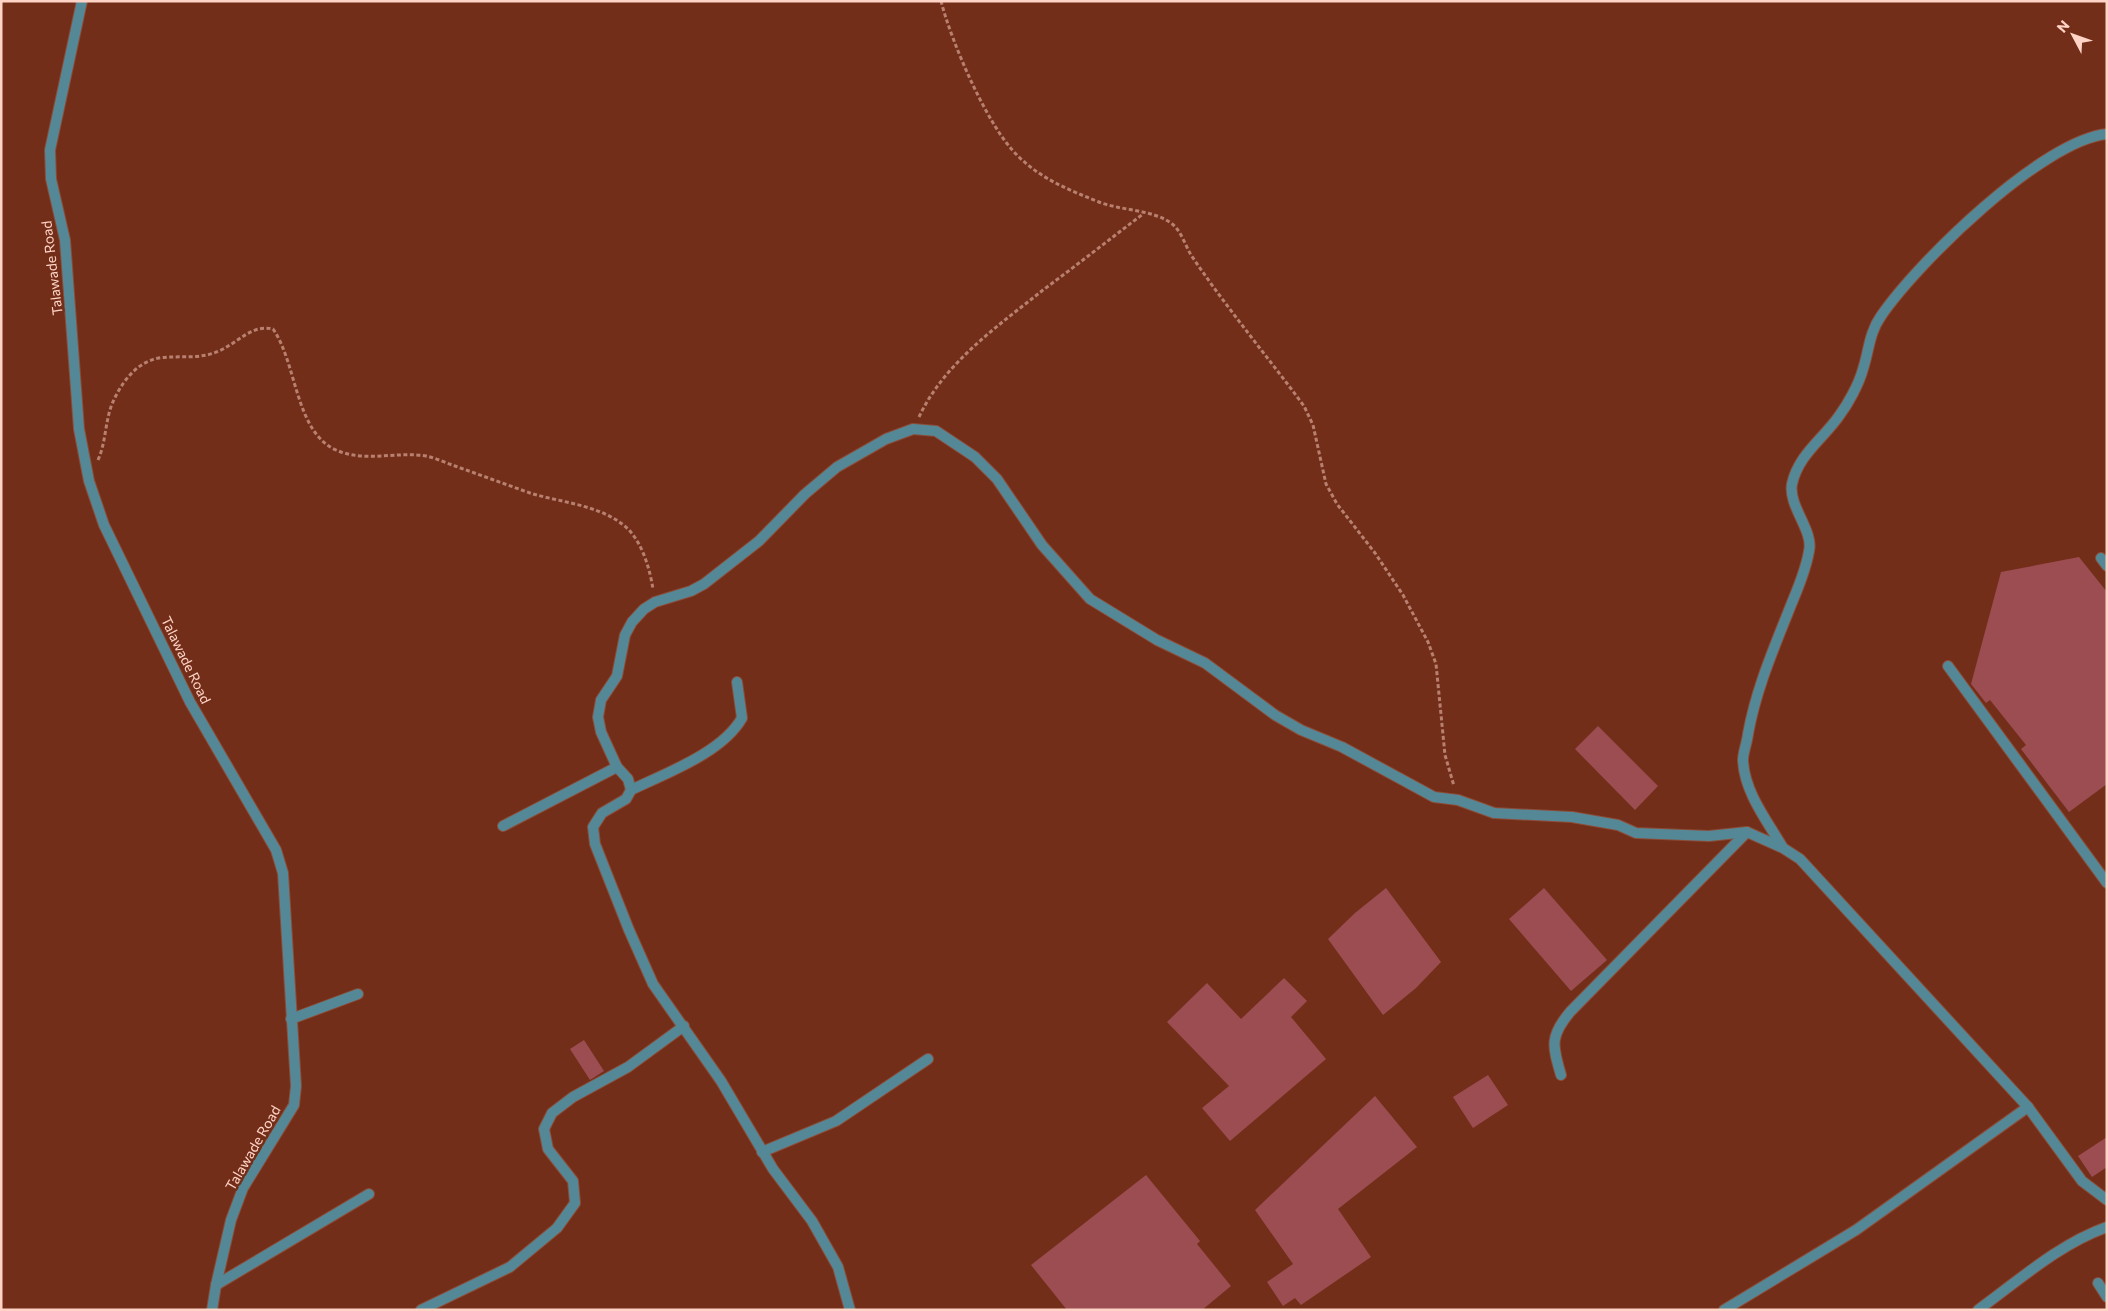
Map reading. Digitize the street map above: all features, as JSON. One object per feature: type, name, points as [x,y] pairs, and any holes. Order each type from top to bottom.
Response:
[{"type":"street","name":"Talawade Road","points":[[82,1],[50,150],[51,178],[65,240],[79,429],[89,481],[104,525],[190,702],[276,850],[283,873],[296,1086],[294,1105],[243,1188],[231,1220],[212,1310]]},
{"type":"street","points":[[1783,848],[1752,794],[1743,761],[1754,702],[1810,549],[1794,502],[1792,486],[1796,470],[1809,450],[1839,416],[1863,370],[1869,340],[1880,316],[1925,265],[1987,203],[2055,152],[2080,140],[2107,134]]},
{"type":"street","points":[[631,790],[628,778],[617,767],[601,732],[598,717],[601,700],[616,676],[625,635],[632,622],[644,609],[655,602],[691,591],[704,584],[758,541],[805,494],[837,467],[886,438],[914,429],[936,431],[975,456],[997,479],[1042,545],[1090,599],[1157,640],[1205,663],[1275,715],[1302,730],[1342,747],[1434,797],[1458,800],[1494,813],[1572,817],[1618,825],[1636,833],[1709,836],[1747,832],[1783,848],[1800,859],[2028,1107],[2082,1181],[2107,1200]]},
{"type":"street","points":[[1948,666],[2107,883]]},
{"type":"street","points":[[737,682],[742,718],[730,734],[706,752],[631,790],[626,799],[602,813],[593,827],[595,844],[652,984],[684,1026],[721,1081],[762,1152],[812,1221],[838,1267],[850,1310]]},
{"type":"street","points":[[503,826],[617,767]]},
{"type":"street","points":[[1561,1075],[1554,1052],[1554,1039],[1559,1026],[1570,1012],[1747,832]]},
{"type":"street","points":[[291,1018],[358,994]]},
{"type":"street","points":[[421,1309],[510,1267],[557,1228],[575,1203],[573,1181],[548,1149],[544,1129],[552,1113],[573,1097],[628,1067],[684,1026]]},
{"type":"street","points":[[762,1152],[836,1121],[928,1058]]},
{"type":"street","points":[[1724,1310],[1856,1230],[2028,1107]]},
{"type":"street","points":[[216,1285],[369,1194]]},
{"type":"street","points":[[1978,1310],[2059,1252],[2091,1233],[2107,1228]]},
{"type":"street","points":[[2098,1283],[2107,1297]]},
{"type":"path","points":[[941,1],[948,29],[976,90],[1001,135],[1017,155],[1054,184],[1106,205],[1160,217],[1173,224],[1190,254],[1304,406],[1313,425],[1326,484],[1338,504],[1375,553],[1403,595],[1428,642],[1436,664],[1445,755],[1451,781],[1458,790]]},
{"type":"path","points":[[914,429],[925,404],[959,360],[1006,319],[1143,214]]},
{"type":"path","points":[[89,481],[104,448],[112,404],[131,374],[141,364],[159,358],[200,358],[233,344],[263,326],[273,329],[283,343],[307,418],[319,438],[330,446],[336,450],[361,457],[427,456],[533,494],[594,510],[613,519],[629,531],[641,551],[651,575],[655,602]]},
{"type":"building","points":[[2079,557],[2107,592],[2107,784],[2069,812],[2021,749],[2026,745],[1990,700],[1986,703],[1971,684],[2001,572]]},
{"type":"building","points":[[1598,726],[1658,786],[1635,810],[1575,749]]},
{"type":"building","points":[[1386,888],[1441,962],[1416,988],[1383,1015],[1328,939],[1355,913]]},
{"type":"building","points":[[1544,888],[1607,960],[1571,991],[1509,919]]},
{"type":"building","points":[[1284,978],[1307,1001],[1291,1017],[1326,1059],[1230,1141],[1202,1108],[1229,1086],[1167,1022],[1207,983],[1241,1019]]},
{"type":"building","points":[[584,1040],[604,1071],[590,1080],[570,1049]]},
{"type":"building","points":[[1488,1075],[1508,1105],[1473,1128],[1453,1097]]},
{"type":"building","points":[[1375,1096],[1417,1147],[1338,1209],[1371,1257],[1301,1305],[1295,1298],[1283,1306],[1267,1282],[1293,1264],[1255,1210]]},
{"type":"building","points":[[2107,1137],[2107,1167],[2092,1177],[2078,1156]]},
{"type":"building","points":[[1146,1175],[1200,1241],[1197,1244],[1231,1286],[1202,1310],[1067,1310],[1031,1265]]}]
